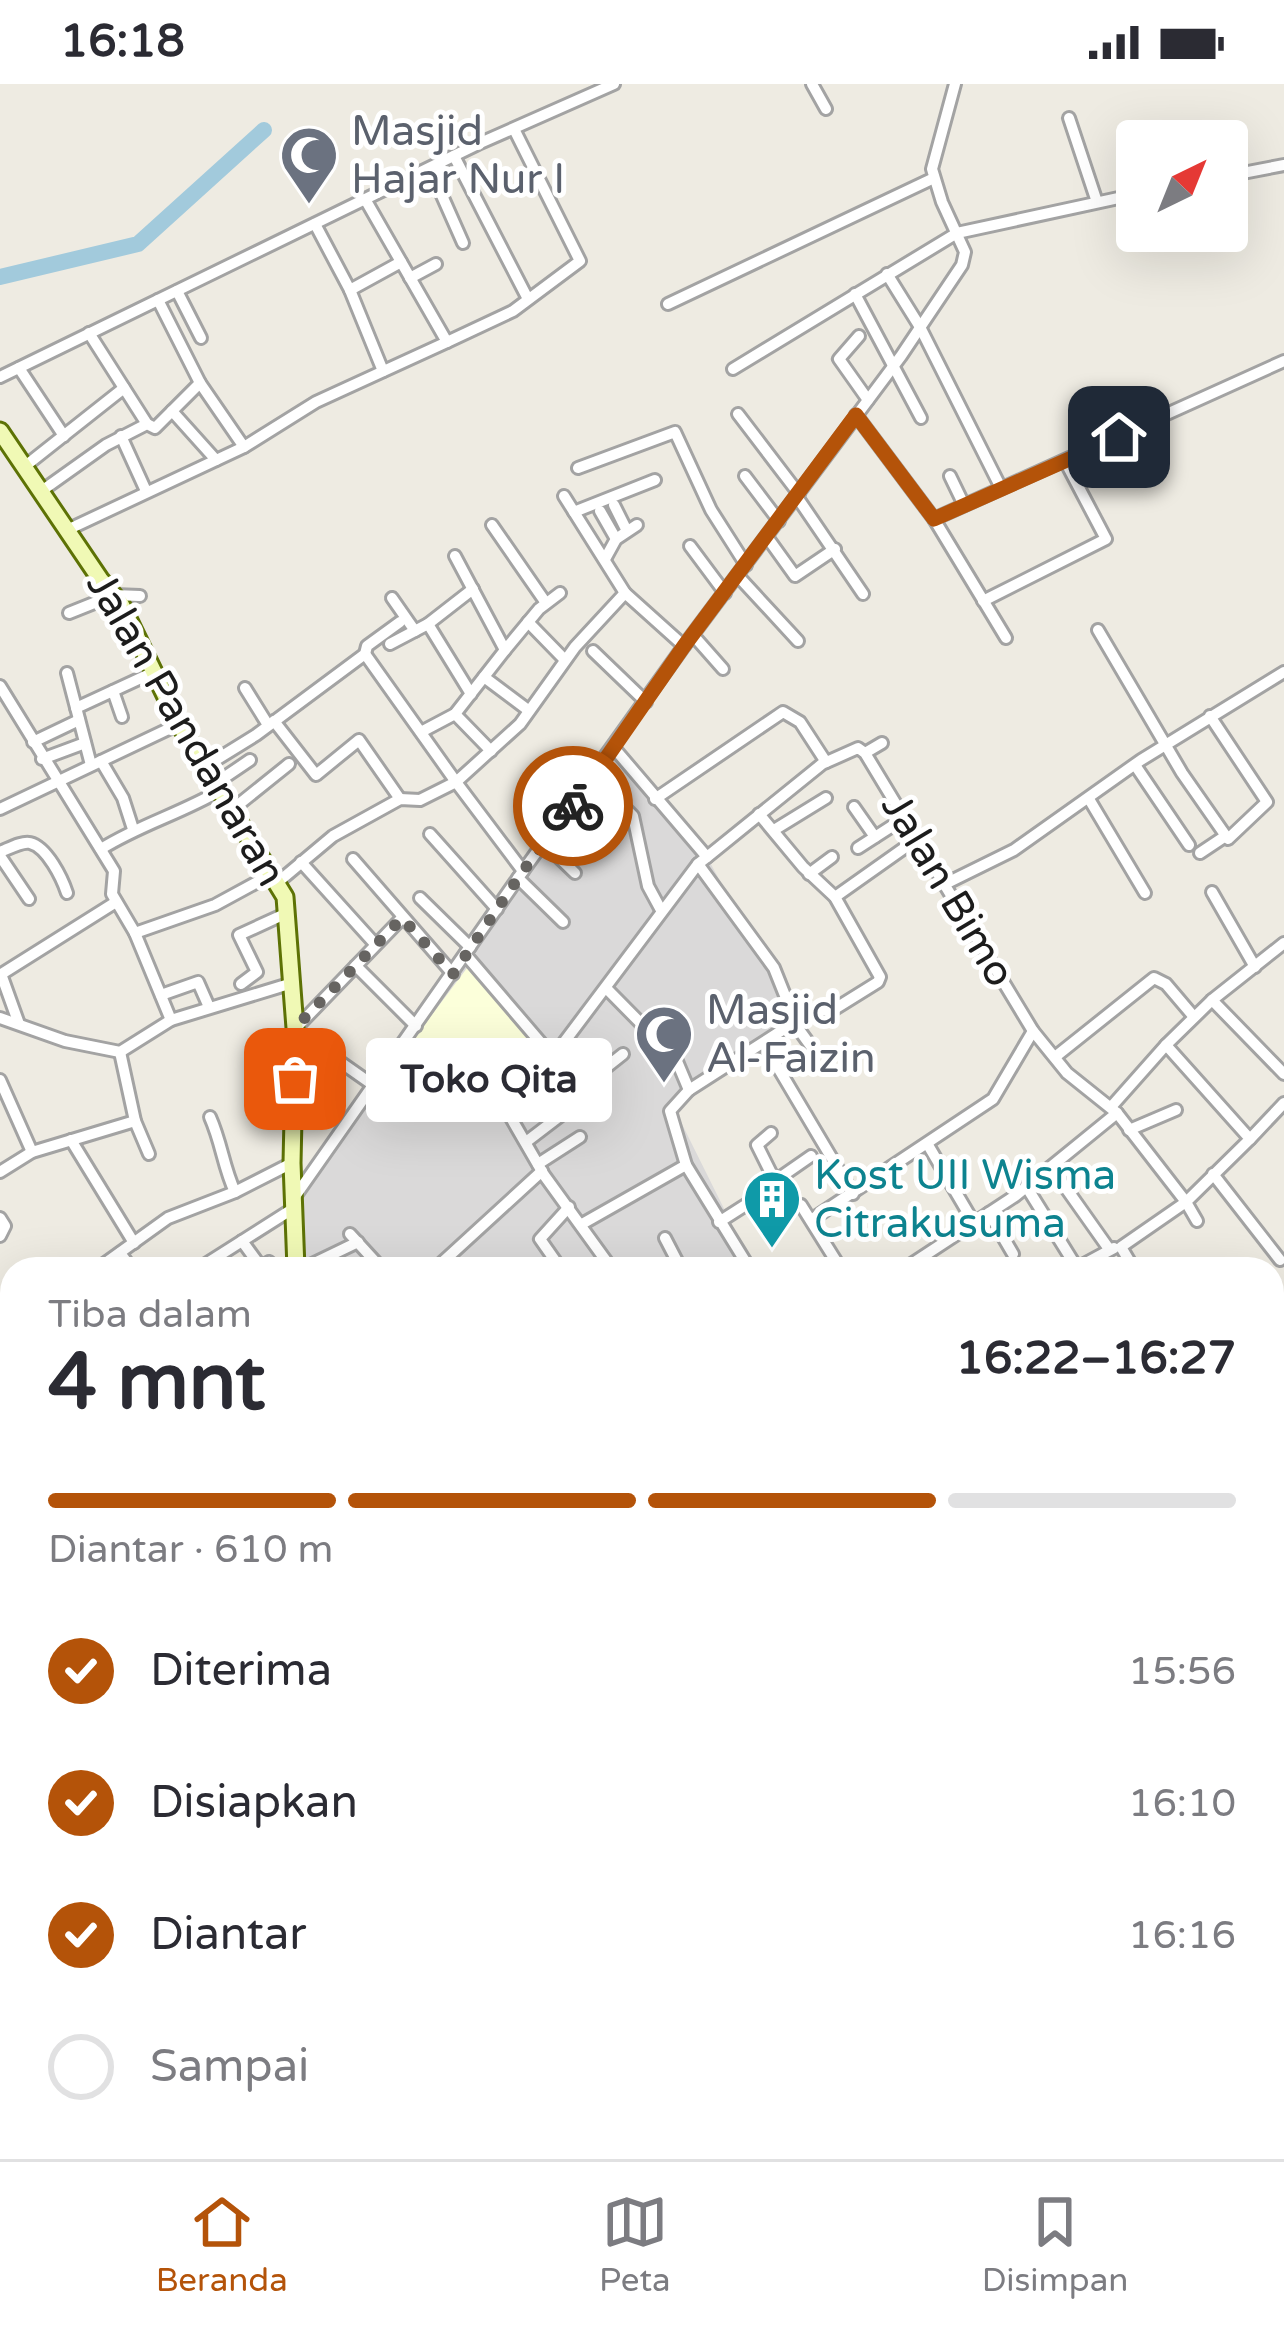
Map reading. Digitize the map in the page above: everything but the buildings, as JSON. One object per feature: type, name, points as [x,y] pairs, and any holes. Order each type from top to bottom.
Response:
[{"type":"main road","name":"Jalan Pandanaran","points":[[0,431],[114,595],[179,724],[274,878],[287,913],[289,984],[298,1031],[291,1257]]},
{"type":"street","points":[[0,376],[441,162],[614,84]]},
{"type":"street","points":[[812,84],[826,109]]},
{"type":"street","points":[[216,1257],[294,1203],[520,874],[962,265],[965,251],[934,178],[933,161],[955,84]]},
{"type":"street","points":[[1069,118],[1097,202]]},
{"type":"street","points":[[67,530],[244,446],[316,402],[513,311],[580,260],[514,129]]},
{"type":"street","points":[[454,156],[528,299]]},
{"type":"street","points":[[441,162],[436,182],[463,243]]},
{"type":"street","points":[[1248,172],[1284,165]]},
{"type":"street","points":[[668,304],[934,178]]},
{"type":"street","points":[[733,369],[957,233],[1116,198]]},
{"type":"street","points":[[364,199],[447,342]]},
{"type":"street","points":[[314,224],[350,290],[383,371]]},
{"type":"street","points":[[350,290],[401,262]]},
{"type":"street","points":[[410,278],[436,264]]},
{"type":"street","points":[[887,274],[920,327],[1001,488]]},
{"type":"street","points":[[177,290],[201,338]]},
{"type":"street","points":[[855,294],[921,418]]},
{"type":"street","points":[[158,300],[200,383],[244,446]]},
{"type":"street","points":[[89,334],[147,424],[155,428],[200,383]]},
{"type":"street","points":[[860,336],[839,359],[868,400]]},
{"type":"street","points":[[934,519],[1284,361]]},
{"type":"street","points":[[19,368],[64,436]]},
{"type":"street","points":[[24,467],[124,388]]},
{"type":"street","points":[[172,411],[216,460]]},
{"type":"street","points":[[738,414],[863,594]]},
{"type":"street","points":[[856,415],[934,519],[1006,638]]},
{"type":"street","points":[[40,492],[147,424]]},
{"type":"street","points":[[578,468],[675,432],[742,571],[798,641]]},
{"type":"street","points":[[122,436],[146,491]]},
{"type":"street","points":[[983,601],[1106,539],[1065,461]]},
{"type":"street","points":[[745,476],[779,521]]},
{"type":"street","points":[[950,476],[964,505]]},
{"type":"street","points":[[574,512],[655,480]]},
{"type":"street","points":[[564,496],[625,593],[684,646]]},
{"type":"street","points":[[605,560],[616,539],[632,528],[614,505]]},
{"type":"street","points":[[600,511],[616,539]]},
{"type":"street","points":[[492,525],[547,603]]},
{"type":"street","points":[[767,537],[795,577],[835,549]]},
{"type":"street","points":[[690,546],[724,593]]},
{"type":"street","points":[[455,556],[505,650]]},
{"type":"street","points":[[390,644],[428,624],[472,589]]},
{"type":"street","points":[[421,733],[455,715],[528,622],[560,593]]},
{"type":"street","points":[[135,933],[274,878],[333,836],[400,799],[420,800],[456,782],[520,724],[565,660],[625,593]]},
{"type":"street","points":[[69,613],[114,595],[140,596]]},
{"type":"street","points":[[392,598],[415,631]]},
{"type":"street","points":[[400,622],[364,649],[365,654],[520,874],[563,922]]},
{"type":"street","points":[[528,622],[565,660]]},
{"type":"street","points":[[428,624],[472,694]]},
{"type":"street","points":[[1098,630],[1224,837]]},
{"type":"street","points":[[692,635],[723,669]]},
{"type":"street","points":[[593,651],[646,702]]},
{"type":"street","points":[[206,766],[365,654]]},
{"type":"street","points":[[33,742],[113,691],[156,671]]},
{"type":"street","points":[[947,883],[1014,850],[1135,764],[1284,672]]},
{"type":"street","points":[[67,673],[85,743],[122,798],[133,829]]},
{"type":"street","points":[[484,677],[528,710]]},
{"type":"street","points":[[0,686],[114,871],[112,894],[135,933],[171,1020]]},
{"type":"street","points":[[245,688],[316,775],[358,740],[400,799]]},
{"type":"street","points":[[113,691],[122,717]]},
{"type":"street","points":[[655,800],[782,712],[800,722],[826,762]]},
{"type":"street","points":[[455,715],[491,752]]},
{"type":"street","points":[[1210,716],[1267,803]]},
{"type":"street","points":[[0,809],[179,724]]},
{"type":"street","points":[[42,759],[85,743]]},
{"type":"street","points":[[865,754],[882,743]]},
{"type":"street","points":[[614,748],[702,860],[774,968],[792,1015],[813,1049]]},
{"type":"street","name":"Jalan Bimo","points":[[526,1142],[506,1111],[505,1099],[554,1058],[702,860],[826,762],[858,748],[947,883],[1033,1031],[1090,1094],[1114,1110],[1197,1221]]},
{"type":"street","points":[[101,849],[148,821],[170,818],[250,760]]},
{"type":"street","points":[[232,809],[289,764]]},
{"type":"street","points":[[1135,764],[1194,849],[1232,838],[1267,803],[1284,803]]},
{"type":"street","points":[[594,776],[632,816],[648,886],[661,910]]},
{"type":"street","points":[[774,830],[826,798]]},
{"type":"street","points":[[1089,799],[1144,893]]},
{"type":"street","points":[[854,807],[875,837]]},
{"type":"street","points":[[742,1257],[686,1165],[670,1112],[689,1090],[764,1044],[792,1015],[832,1010],[880,980],[835,897],[809,874],[759,814]]},
{"type":"street","points":[[859,848],[903,819]]},
{"type":"street","points":[[430,834],[496,909]]},
{"type":"street","points":[[835,897],[917,839]]},
{"type":"street","points":[[29,899],[0,854],[25,843],[35,845],[62,877],[67,892]]},
{"type":"street","points":[[545,844],[575,873]]},
{"type":"street","points":[[809,874],[832,856]]},
{"type":"street","points":[[353,860],[453,974]]},
{"type":"street","points":[[301,862],[375,944]]},
{"type":"street","points":[[1212,892],[1255,967]]},
{"type":"street","points":[[420,898],[595,1107]]},
{"type":"street","points":[[19,1024],[1,975],[116,902]]},
{"type":"street","points":[[241,984],[257,972],[239,934],[287,913]]},
{"type":"street","points":[[373,1085],[298,1031],[402,918]]},
{"type":"street","points":[[924,1257],[1051,1167],[1114,1110],[1194,1017],[1284,943]]},
{"type":"street","points":[[356,966],[416,1026]]},
{"type":"street","points":[[1055,1057],[1154,978],[1166,984],[1194,1017]]},
{"type":"street","points":[[161,994],[197,982],[209,1007]]},
{"type":"street","points":[[2,1021],[120,1052],[171,1020],[289,984]]},
{"type":"street","points":[[606,988],[676,1059],[689,1090]]},
{"type":"street","points":[[1212,1000],[1284,1074]]},
{"type":"street","points":[[812,1220],[998,1095],[1033,1031]]},
{"type":"street","points":[[405,1041],[440,1084]]},
{"type":"street","points":[[764,1044],[854,1193]]},
{"type":"street","points":[[1166,1046],[1250,1139]]},
{"type":"street","points":[[120,1052],[135,1121],[149,1154]]},
{"type":"street","points":[[580,1088],[623,1054]]},
{"type":"street","points":[[0,1080],[32,1152]]},
{"type":"street","points":[[1097,1257],[1186,1202],[1284,1103]]},
{"type":"street","points":[[1130,1130],[1176,1110]]},
{"type":"street","points":[[560,1116],[526,1142],[604,1257]]},
{"type":"street","points":[[210,1117],[225,1151],[222,1165],[235,1192]]},
{"type":"street","points":[[0,1172],[32,1152],[135,1121]]},
{"type":"street","points":[[771,1133],[757,1145],[785,1202],[801,1205],[834,1257]]},
{"type":"street","points":[[447,1257],[540,1167],[580,1137]]},
{"type":"street","points":[[71,1140],[134,1243]]},
{"type":"street","points":[[928,1145],[974,1223]]},
{"type":"street","points":[[719,1222],[812,1156]]},
{"type":"street","points":[[114,1257],[168,1218],[292,1163]]},
{"type":"street","points":[[582,1224],[686,1165]]},
{"type":"street","points":[[1051,1167],[1123,1257]]},
{"type":"street","points":[[1213,1174],[1281,1257]]},
{"type":"street","points":[[1026,1186],[1069,1257]]},
{"type":"street","points":[[553,1257],[540,1239],[569,1207]]},
{"type":"street","points":[[989,1213],[1013,1254]]},
{"type":"street","points":[[0,1218],[5,1226],[0,1235]]},
{"type":"street","points":[[312,1257],[354,1238],[371,1257]]},
{"type":"street","points":[[665,1238],[675,1257]]},
{"type":"street","points":[[242,1240],[254,1257]]},
{"type":"street","points":[[120,1253],[123,1257]]},
{"type":"shaded area","points":[[614,748],[707,857],[792,1013],[673,1106],[748,1257],[305,1257],[294,1198]]},
{"type":"shaded area","points":[[470,964],[544,1050],[531,1070],[494,1098],[481,1091],[445,1109],[434,1093],[442,1086],[410,1044]]},
{"type":"waterway","points":[[0,277],[138,244],[264,130]]},
{"type":"way so far","points":[[295,1079],[295,1028],[375,944],[402,918],[453,974],[573,806]]},
{"type":"place","name":"Masjid Hajar Nur I","points":[[309,206]]},
{"type":"place","name":"Toko Qita","points":[[295,1079]]},
{"type":"place","name":"Masjid Al-Faizin","points":[[664,1085]]},
{"type":"place","name":"Kost UII Wisma Citrakusuma","points":[[772,1250]]},
{"type":"route","points":[[573,806],[684,646],[856,415],[934,519],[1119,437]]}]
